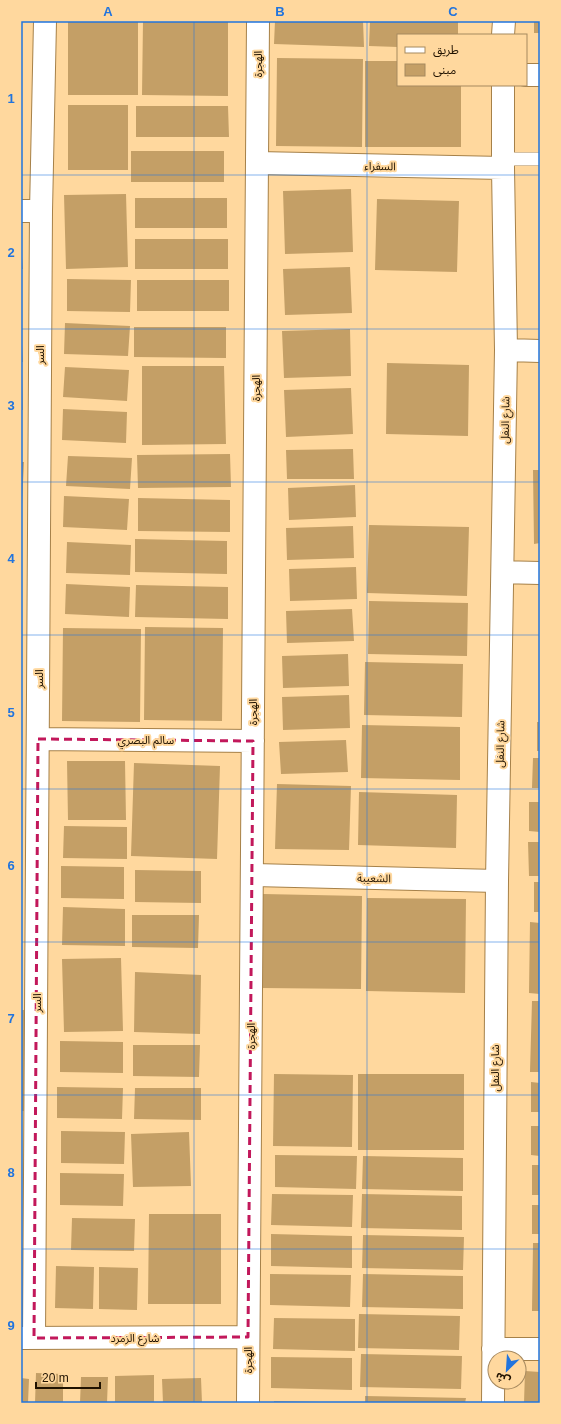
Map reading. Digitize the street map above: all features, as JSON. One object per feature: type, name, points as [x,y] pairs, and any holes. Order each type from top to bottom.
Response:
[{"type":"street","name":"السر","points":[[28,1338],[29,990],[38,739],[30,632],[31,211],[45,21]]},
{"type":"street","name":"الهجرة","points":[[248,1403],[258,21]]},
{"type":"street","points":[[503,34],[504,21]]},
{"type":"street","points":[[527,75],[540,75]]},
{"type":"street","name":"شارع النفل","points":[[493,1403],[497,881],[506,350],[503,86]]},
{"type":"street","name":"السفراء","points":[[258,163],[503,163]]},
{"type":"street","points":[[506,350],[540,350]]},
{"type":"street","points":[[503,572],[540,572]]},
{"type":"street","name":"سالم البصري","points":[[38,739],[253,741]]},
{"type":"street","name":"الشعيبة","points":[[252,875],[497,881]]},
{"type":"street","name":"شارع الزمرد","points":[[28,1338],[248,1338]]},
{"type":"street","points":[[493,1348],[540,1349]]},
{"type":"lane","points":[[503,163],[540,159]]},
{"type":"highlighted area","points":[[38,739],[253,741],[248,1337],[34,1338]]},
{"type":"building","points":[[68,21],[138,21],[138,95],[68,95]]},
{"type":"building","points":[[143,21],[228,21],[228,96],[142,95]]},
{"type":"building","points":[[275,21],[363,21],[364,47],[274,44]]},
{"type":"building","points":[[370,21],[458,21],[458,34],[397,34],[397,47],[369,46]]},
{"type":"building","points":[[534,21],[540,21],[540,33],[534,33]]},
{"type":"building","points":[[277,58],[363,59],[362,147],[276,146]]},
{"type":"building","points":[[365,61],[397,61],[397,86],[461,86],[461,147],[365,147]]},
{"type":"building","points":[[68,105],[128,105],[128,170],[68,170]]},
{"type":"building","points":[[136,106],[228,106],[229,137],[136,137]]},
{"type":"building","points":[[131,151],[224,151],[224,182],[131,182]]},
{"type":"building","points":[[351,189],[353,252],[285,254],[283,191]]},
{"type":"building","points":[[126,194],[128,267],[66,269],[64,195]]},
{"type":"building","points":[[135,198],[227,198],[227,228],[135,228]]},
{"type":"building","points":[[377,199],[459,201],[457,272],[375,270]]},
{"type":"building","points":[[135,239],[228,239],[228,269],[135,269]]},
{"type":"building","points":[[22,257],[23,269],[21,269]]},
{"type":"building","points":[[350,267],[352,313],[285,315],[283,269]]},
{"type":"building","points":[[67,279],[131,280],[130,312],[67,311]]},
{"type":"building","points":[[137,280],[229,280],[229,311],[137,311]]},
{"type":"building","points":[[65,323],[130,326],[128,356],[64,354]]},
{"type":"building","points":[[134,327],[226,327],[226,358],[134,357]]},
{"type":"building","points":[[350,329],[351,376],[284,378],[282,331]]},
{"type":"building","points":[[22,345],[23,362],[21,362]]},
{"type":"building","points":[[387,363],[469,365],[468,436],[386,434]]},
{"type":"building","points":[[142,366],[224,366],[226,444],[142,445]]},
{"type":"building","points":[[65,367],[129,370],[127,401],[63,397]]},
{"type":"building","points":[[22,374],[23,410],[21,410]]},
{"type":"building","points":[[351,388],[353,434],[286,437],[284,390]]},
{"type":"building","points":[[63,409],[127,412],[126,443],[62,440]]},
{"type":"building","points":[[353,449],[354,479],[287,479],[286,450]]},
{"type":"building","points":[[230,454],[231,487],[138,488],[137,455]]},
{"type":"building","points":[[68,456],[132,458],[130,489],[66,486]]},
{"type":"building","points":[[21,462],[24,462],[22,504],[21,504]]},
{"type":"building","points":[[533,470],[540,470],[540,543],[534,544]]},
{"type":"building","points":[[355,485],[356,517],[289,520],[288,488]]},
{"type":"building","points":[[64,496],[129,499],[127,530],[63,527]]},
{"type":"building","points":[[138,498],[230,500],[230,532],[138,531]]},
{"type":"building","points":[[369,525],[469,527],[467,596],[367,593]]},
{"type":"building","points":[[353,526],[354,558],[287,560],[286,528]]},
{"type":"building","points":[[135,539],[227,541],[227,574],[135,572]]},
{"type":"building","points":[[67,542],[131,545],[130,575],[66,573]]},
{"type":"building","points":[[356,567],[357,599],[290,601],[289,569]]},
{"type":"building","points":[[66,584],[130,587],[129,617],[65,614]]},
{"type":"building","points":[[136,585],[228,587],[228,619],[135,617]]},
{"type":"building","points":[[369,601],[468,603],[467,656],[368,654]]},
{"type":"building","points":[[352,609],[354,641],[287,643],[286,611]]},
{"type":"building","points":[[145,627],[223,628],[222,721],[144,720]]},
{"type":"building","points":[[63,628],[141,629],[140,722],[62,721]]},
{"type":"building","points":[[348,654],[349,686],[283,688],[282,656]]},
{"type":"building","points":[[365,662],[463,664],[462,717],[364,715]]},
{"type":"building","points":[[349,695],[350,728],[283,730],[282,697]]},
{"type":"building","points":[[537,722],[540,722],[540,751],[537,751]]},
{"type":"building","points":[[362,725],[460,727],[460,780],[361,778]]},
{"type":"building","points":[[346,740],[348,772],[281,774],[279,742]]},
{"type":"building","points":[[533,758],[540,758],[540,788],[532,788]]},
{"type":"building","points":[[67,761],[125,761],[126,820],[68,820]]},
{"type":"building","points":[[134,763],[220,766],[217,859],[131,856]]},
{"type":"building","points":[[277,784],[351,786],[349,850],[275,849]]},
{"type":"building","points":[[359,792],[457,795],[456,848],[358,845]]},
{"type":"building","points":[[529,802],[540,802],[540,832],[529,831]]},
{"type":"building","points":[[64,826],[127,827],[127,859],[63,858]]},
{"type":"building","points":[[528,842],[540,842],[540,876],[529,876]]},
{"type":"building","points":[[61,866],[124,867],[124,899],[61,898]]},
{"type":"building","points":[[135,870],[201,871],[201,903],[135,902]]},
{"type":"building","points":[[534,882],[540,882],[540,912],[534,912]]},
{"type":"building","points":[[263,894],[362,896],[361,989],[262,988]]},
{"type":"building","points":[[367,898],[466,899],[465,993],[366,991]]},
{"type":"building","points":[[63,907],[125,909],[125,946],[62,945]]},
{"type":"building","points":[[132,915],[199,915],[198,948],[132,947]]},
{"type":"building","points":[[530,922],[540,923],[540,994],[529,993]]},
{"type":"building","points":[[121,958],[123,1031],[64,1032],[62,959]]},
{"type":"building","points":[[135,972],[201,975],[200,1034],[134,1032]]},
{"type":"building","points":[[532,1001],[540,1001],[540,1072],[530,1072]]},
{"type":"building","points":[[21,1010],[24,1010],[24,1111],[21,1111]]},
{"type":"building","points":[[60,1041],[123,1042],[123,1073],[60,1072]]},
{"type":"building","points":[[133,1045],[200,1045],[199,1077],[133,1076]]},
{"type":"building","points":[[274,1074],[353,1075],[352,1147],[273,1146]]},
{"type":"building","points":[[358,1074],[464,1074],[464,1150],[358,1150]]},
{"type":"building","points":[[531,1082],[540,1083],[540,1112],[531,1112]]},
{"type":"building","points":[[57,1087],[123,1088],[122,1119],[57,1118]]},
{"type":"building","points":[[135,1088],[201,1088],[201,1120],[134,1119]]},
{"type":"building","points":[[531,1126],[540,1126],[540,1156],[531,1155]]},
{"type":"building","points":[[61,1131],[125,1132],[124,1164],[61,1163]]},
{"type":"building","points":[[189,1132],[191,1186],[133,1187],[131,1134]]},
{"type":"building","points":[[275,1155],[357,1156],[356,1189],[275,1187]]},
{"type":"building","points":[[363,1156],[463,1158],[463,1191],[362,1189]]},
{"type":"building","points":[[532,1165],[540,1165],[540,1195],[532,1195]]},
{"type":"building","points":[[60,1173],[124,1174],[123,1206],[60,1205]]},
{"type":"building","points":[[272,1194],[353,1195],[352,1227],[271,1225]]},
{"type":"building","points":[[362,1194],[462,1196],[462,1230],[361,1228]]},
{"type":"building","points":[[532,1205],[540,1205],[540,1234],[532,1234]]},
{"type":"building","points":[[149,1214],[221,1214],[221,1304],[148,1304]]},
{"type":"building","points":[[72,1218],[135,1219],[134,1251],[71,1250]]},
{"type":"building","points":[[271,1234],[352,1236],[352,1268],[271,1266]]},
{"type":"building","points":[[363,1235],[464,1237],[463,1270],[362,1268]]},
{"type":"building","points":[[533,1243],[540,1243],[540,1311],[532,1311]]},
{"type":"building","points":[[56,1266],[94,1267],[93,1309],[55,1308]]},
{"type":"building","points":[[99,1267],[138,1268],[137,1310],[99,1309]]},
{"type":"building","points":[[270,1274],[351,1275],[350,1307],[270,1305]]},
{"type":"building","points":[[363,1274],[463,1276],[463,1309],[362,1307]]},
{"type":"building","points":[[359,1314],[460,1316],[459,1350],[358,1348]]},
{"type":"building","points":[[274,1318],[355,1319],[355,1351],[273,1349]]},
{"type":"building","points":[[361,1354],[462,1356],[461,1389],[360,1387]]},
{"type":"building","points":[[271,1357],[352,1358],[352,1390],[271,1388]]},
{"type":"building","points":[[527,1371],[540,1372],[540,1403],[524,1403],[524,1390],[527,1390]]},
{"type":"building","points":[[36,1373],[63,1374],[63,1403],[35,1403]]},
{"type":"building","points":[[154,1375],[154,1403],[115,1403],[115,1376]]},
{"type":"building","points":[[81,1377],[108,1377],[107,1403],[80,1403]]},
{"type":"building","points":[[21,1378],[29,1379],[28,1403],[21,1403]]},
{"type":"building","points":[[201,1378],[202,1403],[163,1403],[162,1379]]},
{"type":"building","points":[[365,1396],[466,1398],[465,1403],[365,1403]]},
{"type":"building","points":[[274,1401],[321,1402],[321,1403],[274,1403]]}]
